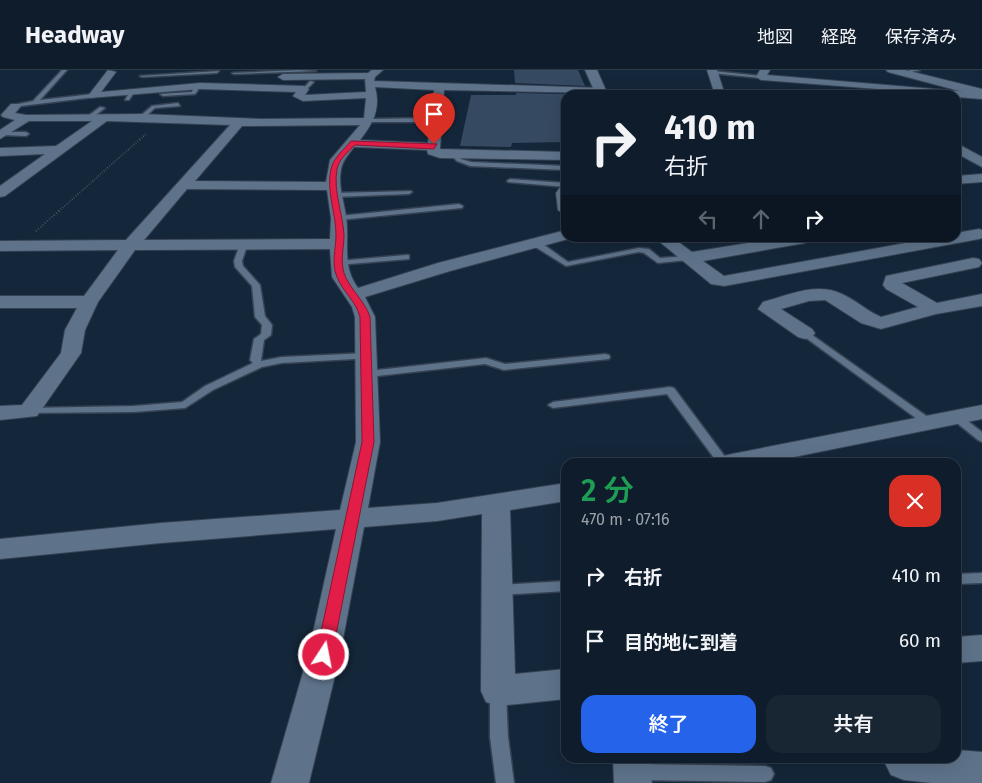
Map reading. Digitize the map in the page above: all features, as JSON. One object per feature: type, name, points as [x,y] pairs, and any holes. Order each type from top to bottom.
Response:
[{"type":"street","points":[[591,70],[600,90]]},
{"type":"street","points":[[713,71],[719,90]]},
{"type":"street","points":[[93,96],[111,72]]},
{"type":"street","points":[[894,72],[982,94]]},
{"type":"street","points":[[200,85],[233,73],[372,81],[438,88],[561,92]]},
{"type":"street","points":[[763,74],[823,83],[892,90]]},
{"type":"street","points":[[103,84],[147,76],[181,79]]},
{"type":"street","points":[[482,76],[486,90]]},
{"type":"street","points":[[93,96],[130,95],[200,85],[308,85],[298,96],[372,81]]},
{"type":"street","points":[[290,783],[324,655],[368,442],[368,365],[365,317],[362,307],[341,277],[338,263],[339,218],[334,190],[334,169],[337,160],[353,143],[369,121],[372,81]]},
{"type":"street","points":[[821,90],[823,83]]},
{"type":"street","points":[[438,88],[433,151],[440,154],[561,156]]},
{"type":"street","points":[[961,94],[982,94]]},
{"type":"street","points":[[15,106],[7,115],[26,118],[90,117],[104,112],[142,117],[239,122],[369,121]]},
{"type":"street","points":[[0,107],[15,106]]},
{"type":"street","points":[[0,193],[60,150],[104,112]]},
{"type":"street","points":[[2,134],[26,118]]},
{"type":"street","points":[[0,413],[29,411],[71,353],[75,330],[89,302],[129,247],[239,122]]},
{"type":"street","points":[[353,143],[434,147]]},
{"type":"street","points":[[961,149],[982,163]]},
{"type":"street","points":[[0,152],[60,150]]},
{"type":"street","points":[[961,180],[982,178]]},
{"type":"street","points":[[183,185],[334,190]]},
{"type":"street","points":[[961,223],[980,235]]},
{"type":"street","points":[[961,237],[980,235]]},
{"type":"street","points":[[353,295],[452,265],[561,236]]},
{"type":"street","points":[[668,242],[716,280],[724,281],[827,263],[919,242]]},
{"type":"street","points":[[688,258],[781,242]]},
{"type":"street","points":[[802,242],[827,263]]},
{"type":"street","points":[[925,242],[978,266]]},
{"type":"street","points":[[0,246],[129,247],[339,244]]},
{"type":"street","points":[[934,309],[892,285],[892,280],[978,266]]},
{"type":"street","points":[[805,333],[768,309],[770,306],[820,294],[832,296],[873,322],[881,323],[934,309],[982,300]]},
{"type":"street","points":[[0,302],[89,302]]},
{"type":"street","points":[[789,458],[928,422],[982,412]]},
{"type":"street","points":[[0,549],[161,533],[352,520],[496,504],[561,493]]},
{"type":"street","points":[[496,504],[498,691],[561,685]]},
{"type":"street","points":[[961,650],[982,648]]},
{"type":"street","points":[[928,771],[982,770]]},
{"type":"lane","points":[[35,102],[65,70]]},
{"type":"lane","points":[[894,72],[918,70]]},
{"type":"lane","points":[[713,71],[763,74]]},
{"type":"lane","points":[[147,76],[217,72],[193,93],[163,94]]},
{"type":"lane","points":[[233,73],[314,72]]},
{"type":"lane","points":[[15,106],[93,96]]},
{"type":"lane","points":[[61,104],[67,99]]},
{"type":"lane","points":[[142,117],[154,107],[178,105]]},
{"type":"lane","points":[[369,121],[436,120]]},
{"type":"lane","points":[[2,134],[26,134]]},
{"type":"lane","points":[[452,154],[459,160],[470,164],[561,168]]},
{"type":"lane","points":[[510,181],[561,185]]},
{"type":"lane","points":[[334,190],[400,194],[409,192]]},
{"type":"lane","points":[[339,218],[406,209],[459,206]]},
{"type":"lane","points":[[536,244],[566,264],[574,264],[639,250],[646,251],[658,262],[688,258]]},
{"type":"lane","points":[[243,246],[238,261],[239,266],[256,285],[260,317],[267,325],[266,335],[259,339],[255,360],[259,364]]},
{"type":"lane","points":[[338,263],[386,262],[406,257]]},
{"type":"lane","points":[[805,333],[928,422]]},
{"type":"lane","points":[[29,411],[134,409],[185,405],[209,388],[259,364],[282,360],[368,365],[481,356],[504,367],[572,355],[605,357]]},
{"type":"lane","points":[[585,390],[591,400]]},
{"type":"lane","points":[[553,405],[670,390],[720,458]]},
{"type":"lane","points":[[956,417],[982,438]]},
{"type":"lane","points":[[961,579],[982,578]]},
{"type":"lane","points":[[497,590],[561,586]]},
{"type":"lane","points":[[498,691],[499,737],[505,783]]},
{"type":"lane","points":[[632,771],[765,774]]},
{"type":"path","points":[[20,246],[163,118]]},
{"type":"building","points":[[514,70],[578,70],[585,86],[515,83]]},
{"type":"building","points":[[516,93],[561,94],[561,142],[512,143],[511,147],[460,146],[471,95],[516,95]]},
{"type":"route","points":[[324,655],[368,442],[368,374],[365,317],[362,307],[341,277],[338,263],[340,235],[333,186],[334,169],[337,160],[353,143],[434,147],[434,144]]}]
